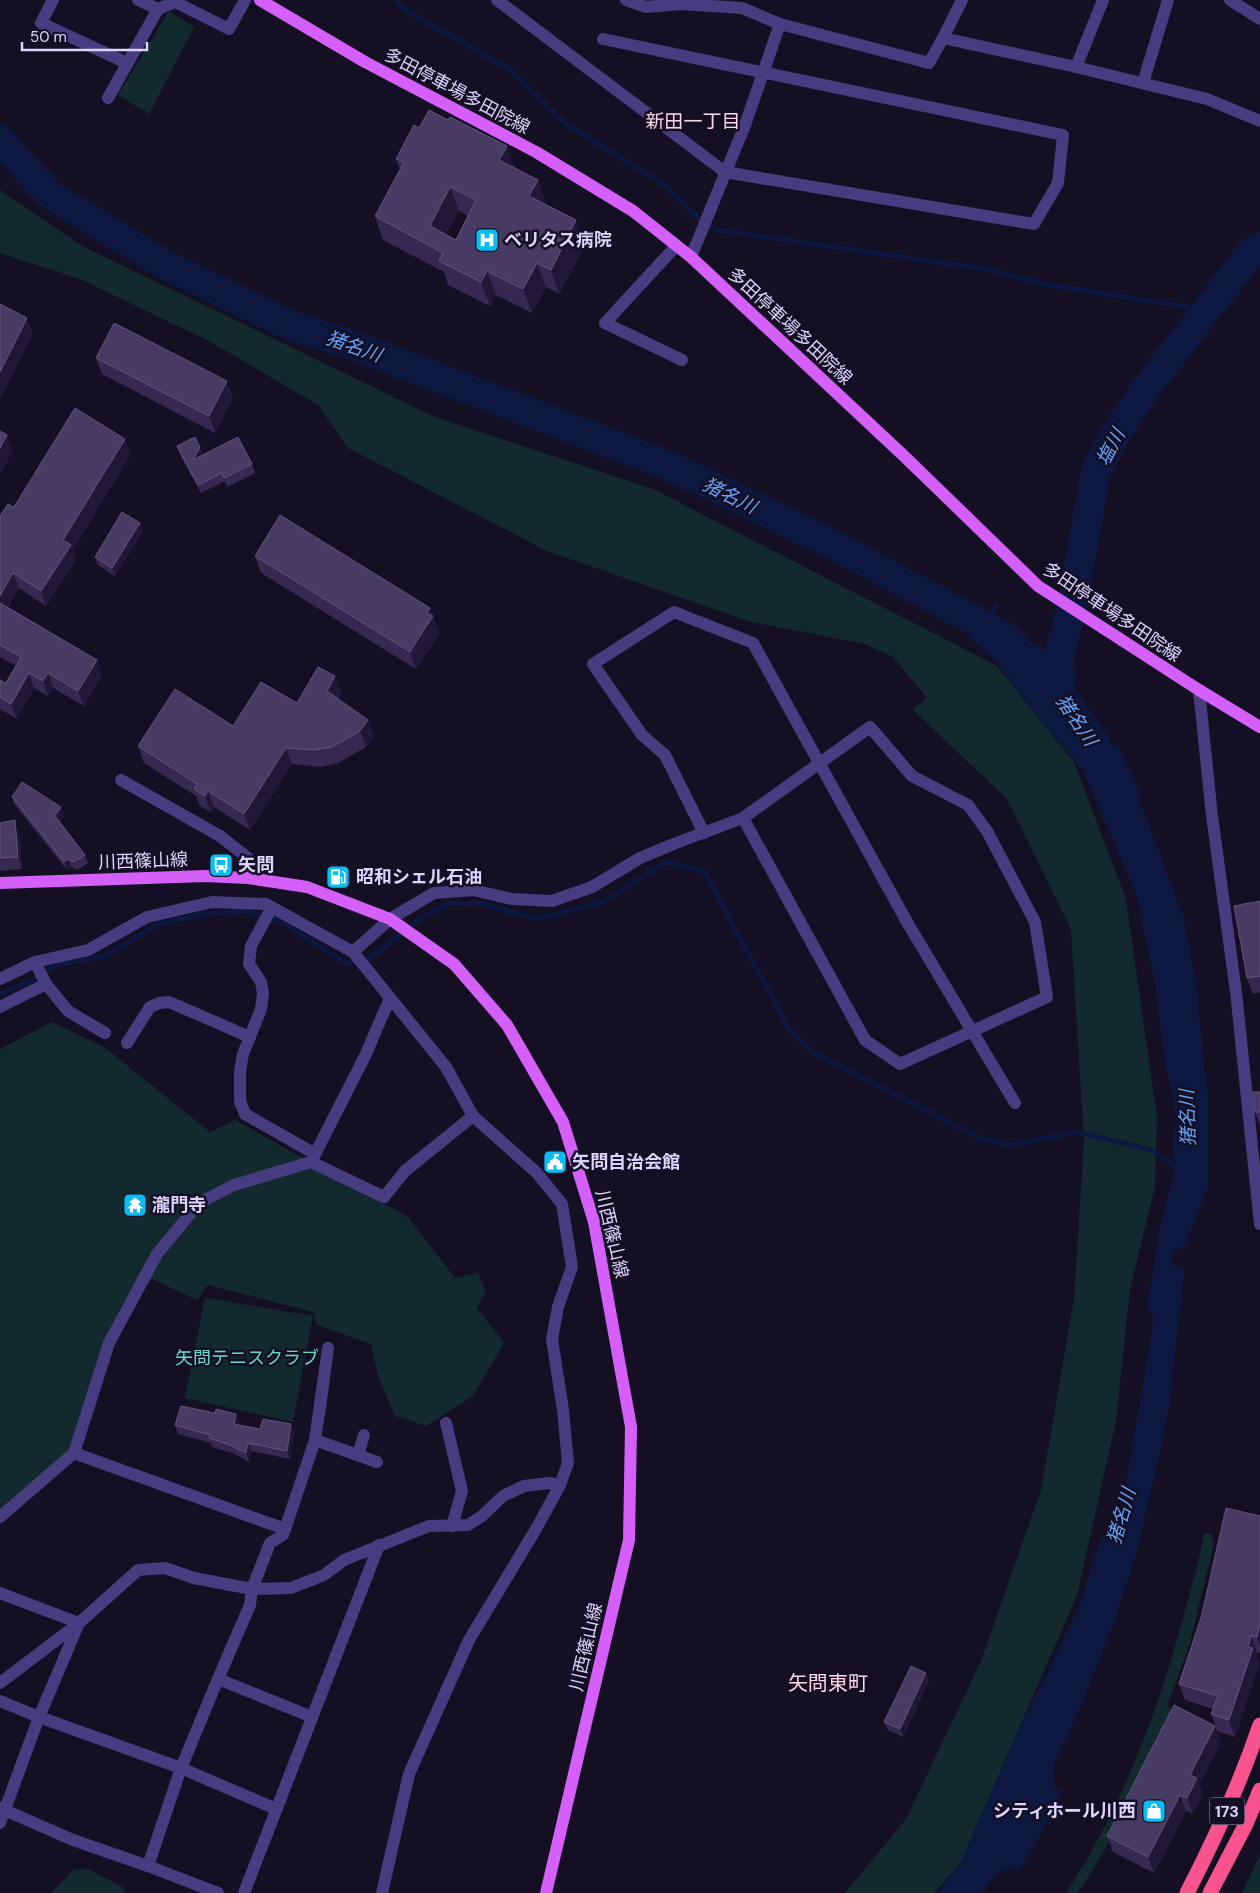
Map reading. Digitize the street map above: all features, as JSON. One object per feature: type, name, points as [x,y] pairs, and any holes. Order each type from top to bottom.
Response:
[{"type":"highway","name":"173","points":[[1187,1893],[1210,1850],[1260,1726]]},
{"type":"highway","name":"173","points":[[1210,1893],[1246,1824],[1260,1790]]},
{"type":"main road","name":"多田停車場多田院線","points":[[260,0],[365,62],[536,152],[633,211],[691,257],[904,456],[1031,580],[1064,604],[1260,727]]},
{"type":"main road","name":"川西篠山線","points":[[0,883],[205,876],[248,878],[307,887],[390,919],[454,964],[507,1025],[563,1122],[594,1222],[630,1427],[628,1540],[546,1893]]},
{"type":"street","points":[[53,0],[42,23],[127,63]]},
{"type":"street","points":[[138,0],[158,9]]},
{"type":"street","points":[[108,98],[158,9],[175,2],[229,30],[245,0]]},
{"type":"street","points":[[497,0],[726,172],[1034,224],[1058,183],[1063,135],[603,39]]},
{"type":"street","points":[[626,0],[646,7],[681,2],[742,8],[780,24],[929,63],[962,0]]},
{"type":"street","points":[[1076,67],[1103,0]]},
{"type":"street","points":[[1143,82],[1168,0]]},
{"type":"street","points":[[1230,0],[1260,19]]},
{"type":"street","points":[[691,257],[726,172],[780,24]]},
{"type":"street","points":[[943,38],[1143,82],[1207,99],[1260,121]]},
{"type":"street","points":[[676,246],[605,323],[682,360]]},
{"type":"street","points":[[704,832],[665,755],[642,735],[593,664],[674,612],[753,643],[907,922],[1015,1103]]},
{"type":"street","points":[[1199,690],[1212,816],[1236,992],[1260,1224]]},
{"type":"street","points":[[353,952],[390,919],[434,894],[473,890],[512,900],[552,901],[592,887],[640,858],[743,818],[870,727],[912,776],[968,804],[986,830],[1035,922],[1047,997],[900,1064],[865,1040],[743,818]]},
{"type":"street","points":[[121,780],[227,841],[248,858],[248,878]]},
{"type":"street","points":[[0,979],[35,962],[88,950],[147,917],[212,902],[266,904],[353,952],[446,1067],[473,1116],[536,1173],[562,1204],[572,1267],[558,1307],[552,1339],[563,1410],[568,1463],[560,1485],[536,1529],[469,1640],[409,1774],[382,1893]]},
{"type":"street","points":[[272,907],[252,946],[249,964],[261,982],[263,993],[261,1009],[243,1054],[240,1071],[240,1101],[245,1114],[313,1158],[384,1197],[404,1171],[473,1116]]},
{"type":"street","points":[[35,962],[46,984],[68,1010],[105,1033]]},
{"type":"street","points":[[0,1007],[46,984]]},
{"type":"street","points":[[0,1517],[25,1498],[74,1454],[109,1343],[157,1254],[199,1203],[234,1185],[313,1158],[365,1056],[390,998]]},
{"type":"street","points":[[128,1043],[150,1007],[159,1003],[169,1002],[250,1037]]},
{"type":"street","points":[[148,1866],[181,1768],[250,1605],[252,1590],[270,1543],[283,1535],[315,1440],[320,1403],[324,1376],[326,1366],[328,1348],[321,1396],[319,1415]]},
{"type":"street","points":[[446,1423],[462,1491],[452,1526]]},
{"type":"street","points":[[358,1455],[364,1435]]},
{"type":"street","points":[[315,1440],[377,1462]]},
{"type":"street","points":[[74,1454],[285,1529]]},
{"type":"street","points":[[0,1683],[79,1623],[138,1570],[165,1568],[194,1578],[252,1590],[291,1588],[324,1575],[344,1560],[429,1526],[468,1525],[482,1516],[503,1496],[524,1486],[549,1483],[560,1485]]},
{"type":"street","points":[[244,1893],[379,1545]]},
{"type":"street","points":[[0,1593],[79,1623]]},
{"type":"street","points":[[0,1823],[3,1809],[39,1717],[79,1623]]},
{"type":"street","points":[[218,1679],[312,1717]]},
{"type":"street","points":[[0,1701],[181,1768],[276,1809]]},
{"type":"street","points":[[3,1809],[73,1840],[218,1893]]},
{"type":"green space","points":[[169,11],[194,27],[149,114],[118,95]]},
{"type":"green space","points":[[0,190],[82,246],[435,417],[653,489],[997,666],[1074,762],[1126,899],[1157,1117],[1155,1187],[1130,1289],[1116,1421],[1077,1595],[961,1862],[934,1893],[845,1893],[906,1819],[981,1661],[1041,1490],[1074,1299],[1084,1141],[1071,929],[1007,799],[912,709],[927,698],[893,657],[865,644],[751,622],[547,551],[348,448],[318,405],[211,342],[80,279],[0,253]]},
{"type":"green space","points":[[52,1022],[104,1047],[210,1132],[235,1120],[408,1217],[455,1278],[478,1273],[486,1291],[477,1308],[504,1343],[473,1396],[426,1426],[395,1416],[378,1376],[371,1344],[317,1325],[313,1312],[208,1285],[197,1300],[152,1279],[121,1307],[71,1452],[0,1515],[0,1049]]},
{"type":"green space","name":"矢問テニスクラブ","points":[[205,1298],[313,1316],[293,1422],[185,1398]]},
{"type":"green space","points":[[1204,1533],[1211,1534],[1214,1543],[1190,1643],[1168,1704],[1173,1716],[1163,1738],[1156,1737],[1105,1850],[1078,1893],[1066,1893],[1086,1861],[1121,1793],[1150,1723],[1174,1651],[1198,1564]]},
{"type":"green space","points":[[1260,1854],[1260,1893],[1242,1893]]},
{"type":"green space","points":[[88,1869],[121,1886],[126,1893],[50,1893],[74,1870]]},
{"type":"water","points":[[997,603],[999,606],[994,615],[1015,627],[1014,631],[1078,671],[1073,684],[1073,696],[1082,721],[1077,726],[1084,734],[1092,734],[1100,742],[1108,740],[1110,745],[1118,745],[1140,793],[1138,799],[1184,918],[1196,984],[1208,1100],[1208,1188],[1188,1236],[1177,1235],[1172,1266],[1185,1267],[1169,1408],[1158,1462],[1136,1554],[1115,1620],[1078,1714],[1055,1762],[1053,1786],[1062,1792],[1055,1809],[1019,1871],[1008,1869],[998,1874],[983,1893],[937,1893],[961,1862],[1013,1742],[1080,1605],[1098,1545],[1122,1505],[1152,1331],[1153,1312],[1147,1309],[1160,1227],[1192,1189],[1184,1131],[1177,1119],[1165,1061],[1154,977],[1135,891],[1082,769],[1043,723],[995,661],[968,636]]},
{"type":"building","points":[[429,110],[448,120],[450,117],[507,146],[499,160],[538,180],[529,196],[576,220],[551,270],[537,263],[523,289],[487,271],[481,282],[439,261],[443,253],[375,216],[404,162],[396,159],[414,125],[419,128]],"holes":[[[450,187],[476,200],[456,240],[430,226]]]},
{"type":"building","points":[[0,304],[27,318],[0,372]]},
{"type":"building","points":[[114,323],[227,381],[209,416],[96,358]]},
{"type":"building","points":[[75,408],[125,439],[63,540],[71,545],[41,591],[13,573],[0,596],[0,516],[8,504],[14,507]]},
{"type":"building","points":[[0,431],[7,435],[0,448]]},
{"type":"building","points":[[195,437],[200,447],[193,460],[238,437],[252,464],[224,478],[222,473],[198,485],[177,446]]},
{"type":"building","points":[[122,512],[140,523],[112,568],[95,557]]},
{"type":"building","points":[[280,515],[430,608],[427,613],[433,616],[410,652],[255,556]]},
{"type":"building","points":[[0,603],[97,660],[78,691],[48,673],[43,681],[29,673],[11,704],[0,697],[0,680],[6,683],[21,657],[0,645]]},
{"type":"building","points":[[318,667],[335,676],[327,691],[368,720],[360,731],[332,747],[315,750],[286,748],[244,814],[208,791],[205,796],[194,789],[197,784],[138,746],[175,689],[233,726],[261,682],[297,703]]},
{"type":"building","points":[[22,782],[61,807],[55,816],[85,855],[74,862],[68,859],[64,862],[12,797]]},
{"type":"building","points":[[15,820],[18,857],[0,858],[0,823]]},
{"type":"building","points":[[1260,901],[1260,976],[1247,978],[1234,906]]},
{"type":"building","points":[[1253,1092],[1260,1092],[1260,1112],[1255,1112]]},
{"type":"building","points":[[181,1406],[215,1413],[216,1409],[236,1414],[234,1424],[260,1429],[263,1419],[291,1424],[287,1451],[248,1443],[246,1453],[209,1438],[210,1435],[175,1425]]},
{"type":"building","points":[[1226,1508],[1260,1516],[1260,1624],[1257,1637],[1251,1636],[1248,1647],[1253,1648],[1229,1720],[1211,1714],[1218,1696],[1179,1684],[1201,1618]]},
{"type":"building","points":[[911,1666],[926,1673],[900,1729],[884,1722]]},
{"type":"building","points":[[1174,1705],[1215,1726],[1190,1775],[1197,1778],[1187,1798],[1180,1795],[1148,1857],[1107,1836]]},
{"type":"waterway","points":[[396,0],[404,9],[511,70],[566,124],[663,184],[699,219],[717,230],[985,269],[1050,285],[1206,310]]},
{"type":"waterway","name":"猪名川","points":[[0,140],[49,194],[168,266],[287,324],[355,346],[670,466],[830,543],[1006,637],[1014,646]]},
{"type":"waterway","name":"塩川","points":[[1060,692],[1059,656],[1070,615],[1096,472],[1116,433],[1147,387],[1250,254],[1260,247]]},
{"type":"waterway","name":"猪名川","points":[[1057,689],[1095,743],[1105,772]]},
{"type":"waterway","points":[[0,994],[31,981],[59,964],[105,956],[159,924],[205,914],[245,911],[282,922],[347,964],[372,957],[421,918],[450,903],[484,904],[536,919],[603,902],[666,862],[704,871],[789,1029],[813,1053],[982,1139],[1011,1145],[1076,1132],[1152,1150],[1189,1175]]},
{"type":"waterway","name":"猪名川","points":[[1173,1236],[1189,1175],[1189,1132]]},
{"type":"place","name":"ベリタス病院","points":[[487,240]]},
{"type":"place","name":"矢問","points":[[221,865]]},
{"type":"place","name":"昭和シェル石油","points":[[338,877]]},
{"type":"place","name":"矢問自治会館","points":[[555,1162]]},
{"type":"place","name":"瀧門寺","points":[[135,1205]]},
{"type":"place","name":"シティホール川西","points":[[1154,1811]]},
{"type":"district","name":"新田一丁目","points":[[693,121]]},
{"type":"district","name":"矢問東町","points":[[828,1683]]}]
